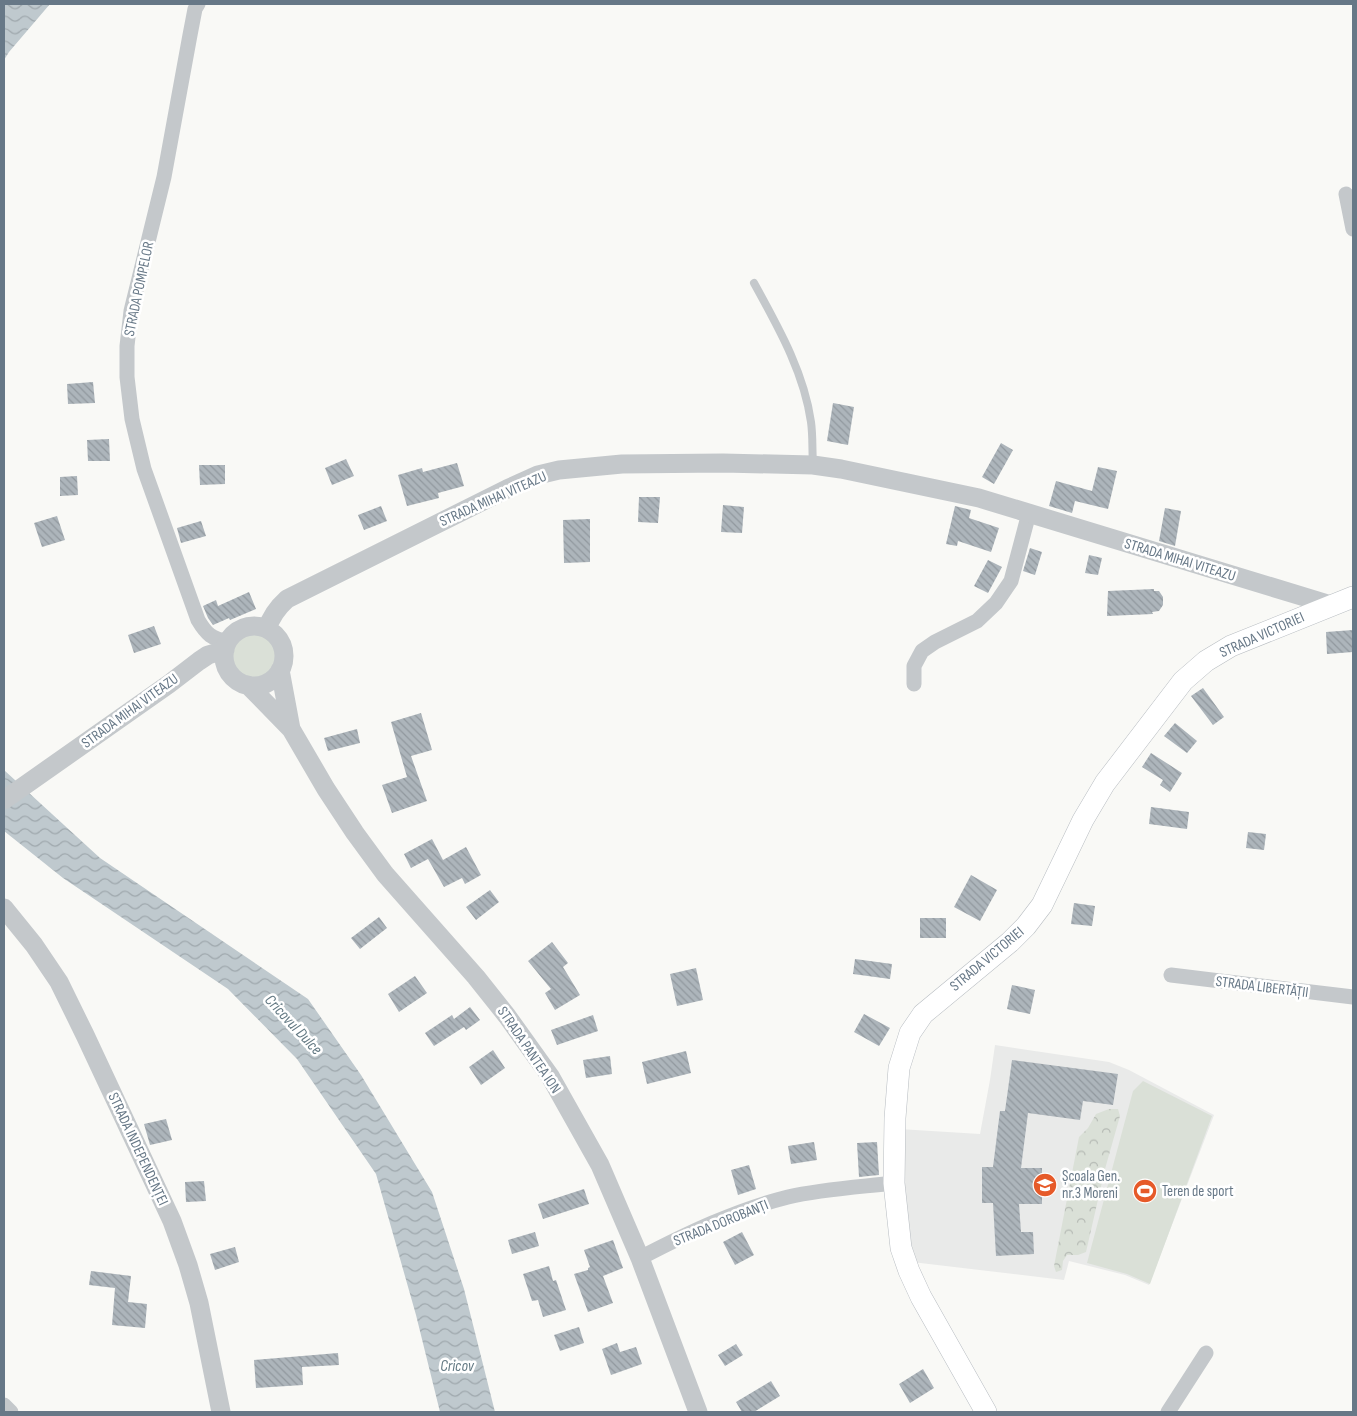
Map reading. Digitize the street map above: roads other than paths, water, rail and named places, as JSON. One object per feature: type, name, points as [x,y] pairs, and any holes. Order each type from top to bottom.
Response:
[{"type":"main road","name":"STRADA VICTORIEI","points":[[986,1412],[921,1297],[901,1248],[894,1183],[895,1118],[899,1068],[910,1033],[923,1014],[1010,942],[1026,926],[1042,905],[1082,820],[1105,783],[1183,681],[1206,661],[1231,646],[1353,597]]},
{"type":"street","name":"STRADA POMPELOR","points":[[198,4],[195,9],[164,177],[131,311],[127,346],[127,377],[132,419],[144,469],[198,620],[205,632],[226,646]]},
{"type":"street","points":[[1346,194],[1353,230]]},
{"type":"street","name":"STRADA MIHAI VITEAZU","points":[[267,629],[270,618],[277,608],[300,591],[490,497],[538,475],[559,470],[622,464],[723,463],[813,465],[841,468],[979,498],[1331,605]]},
{"type":"street","points":[[914,684],[914,666],[922,651],[935,642],[977,621],[996,603],[1011,582],[1029,514]]},
{"type":"street","points":[[258,626],[267,629],[275,634],[284,651],[284,661],[280,670],[267,683],[248,685],[240,682],[227,669],[224,660],[226,646],[233,635],[240,629],[258,626]]},
{"type":"street","name":"STRADA MIHAI VITEAZU","points":[[4,800],[199,661],[226,646]]},
{"type":"street","name":"STRADA PANTEA ION","points":[[280,670],[291,729]]},
{"type":"street","name":"STRADA PANTEA ION","points":[[248,685],[291,729],[336,803],[385,874],[476,977],[550,1076],[600,1165],[640,1258],[698,1412]]},
{"type":"street","name":"STRADA INDEPENDENȚEI","points":[[4,908],[34,945],[59,982],[172,1221],[199,1302],[221,1412]]},
{"type":"street","name":"STRADA LIBERTĂȚII","points":[[1171,975],[1353,997]]},
{"type":"street","name":"STRADA DOROBANȚI","points":[[640,1258],[714,1222],[753,1207],[790,1197],[894,1183]]},
{"type":"street","points":[[1168,1412],[1206,1353]]},
{"type":"street","points":[[4,1405],[11,1412]]},
{"type":"lane","points":[[754,284],[786,342],[800,377],[812,423],[813,465]]},
{"type":"water","points":[[4,4],[50,4],[4,60]]},
{"type":"water","name":"Cricov","points":[[4,770],[100,858],[308,999],[361,1075],[432,1192],[464,1289],[495,1412],[440,1412],[416,1315],[376,1174],[297,1059],[228,989],[63,878],[4,831]]},
{"type":"place","name":"Școala Gen. nr.3 Moreni","points":[[1045,1185]]},
{"type":"place","name":"Teren de sport","points":[[1145,1191]]},
{"type":"water label","name":"Cricovul Dulce","points":[[293,1025]]}]
